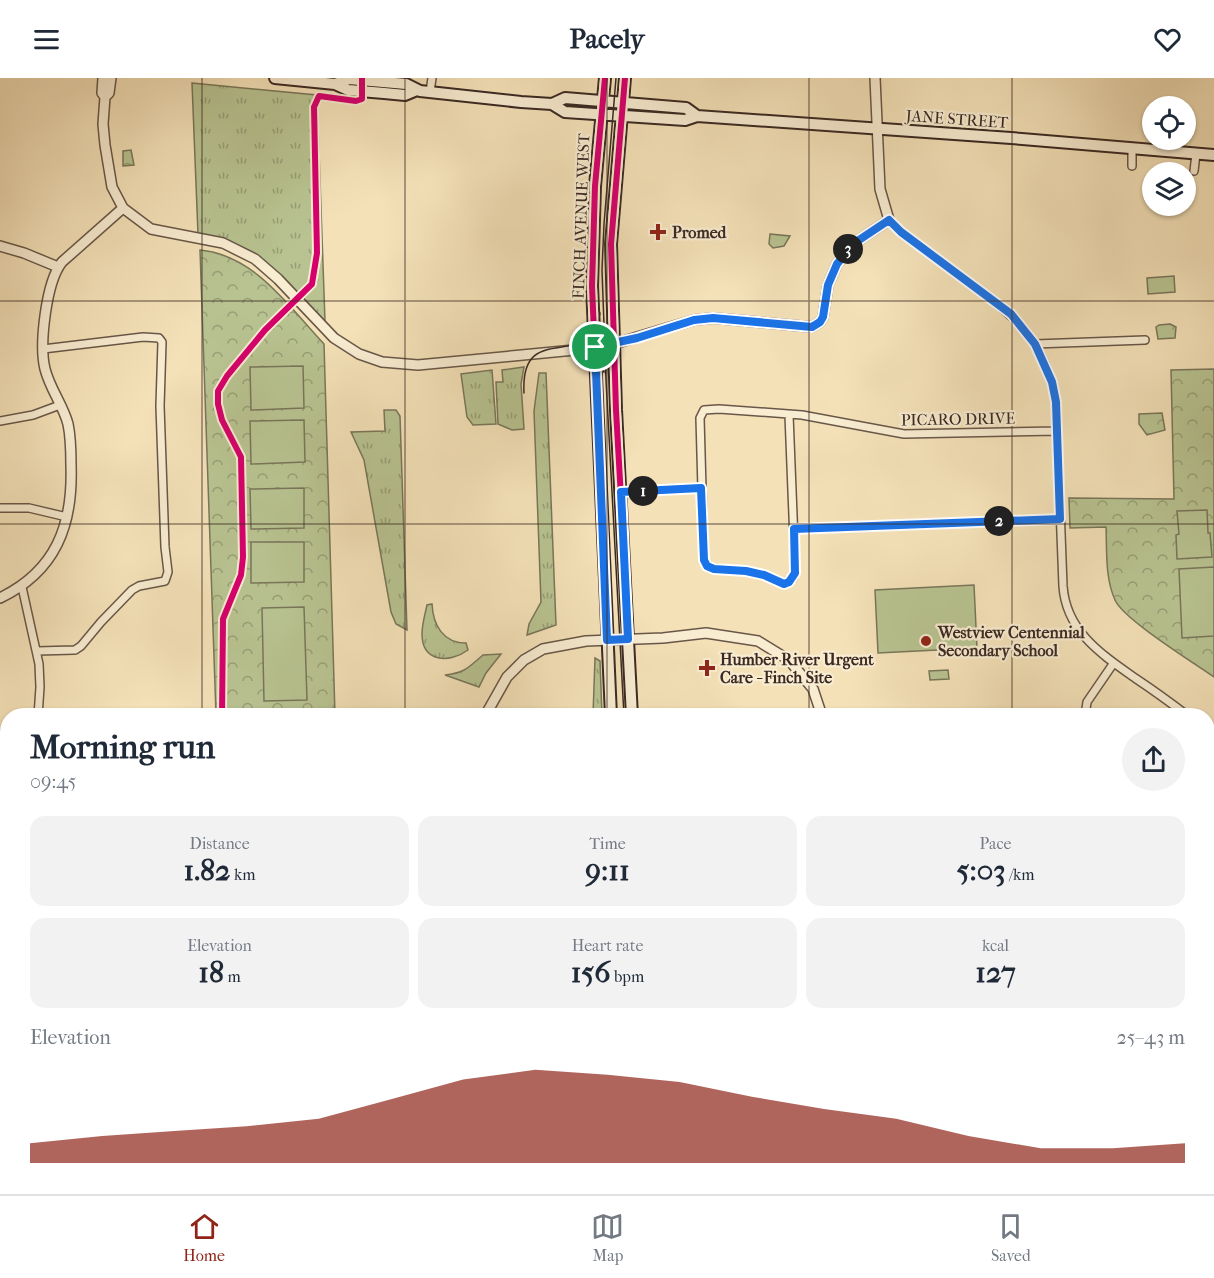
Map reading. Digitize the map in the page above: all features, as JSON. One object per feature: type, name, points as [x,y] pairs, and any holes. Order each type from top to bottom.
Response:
[{"type":"main road","name":"JANE STREET","points":[[275,78],[335,84],[348,90],[406,84],[417,90],[430,92],[552,104],[565,112],[685,120],[697,116],[1132,147],[1214,155]]},
{"type":"main road","name":"FINCH AVENUE WEST","points":[[605,78],[592,234],[611,708]]},
{"type":"main road","name":"FINCH AVENUE WEST","points":[[625,78],[611,244],[632,708]]},
{"type":"main road","name":"JANE STREET","points":[[552,104],[565,99],[686,108],[697,116]]},
{"type":"street","points":[[103,78],[105,146],[112,187],[123,208],[138,221],[157,231],[211,240],[240,250],[269,270],[334,338],[359,354],[382,362],[418,365],[595,347],[614,344],[694,320],[713,318],[816,326],[823,317],[828,285],[837,264],[853,244],[889,220]]},
{"type":"street","points":[[105,97],[109,93],[111,78]]},
{"type":"street","points":[[430,92],[432,78]]},
{"type":"street","points":[[876,78],[880,189],[889,220],[901,232],[1011,314],[1035,344],[1052,382],[1056,402],[1063,591],[1068,609],[1083,637],[1113,663],[1177,708]]},
{"type":"street","points":[[1132,147],[1132,166]]},
{"type":"street","points":[[1195,162],[1196,154]]},
{"type":"street","points":[[0,598],[22,587],[37,573],[52,554],[67,517],[72,483],[71,443],[65,415],[45,367],[43,349],[49,298],[58,267],[123,208]]},
{"type":"street","points":[[0,246],[58,267]]},
{"type":"street","points":[[36,651],[75,650],[132,590],[139,586],[165,581],[168,576],[160,406],[162,342],[159,338],[143,337],[43,349]]},
{"type":"street","points":[[1035,344],[1145,340]]},
{"type":"street","points":[[0,421],[33,415],[60,405]]},
{"type":"street","name":"PICARO DRIVE","points":[[701,488],[700,418],[704,410],[718,409],[789,415],[904,434],[1057,430]]},
{"type":"street","points":[[621,492],[701,488],[704,560],[710,568],[746,571],[764,575],[778,582],[789,582],[795,573],[789,415]]},
{"type":"street","points":[[0,508],[29,508],[67,517]]},
{"type":"street","points":[[794,529],[1060,519]]},
{"type":"street","points":[[22,587],[36,651],[40,687],[39,708]]},
{"type":"street","points":[[490,708],[507,677],[524,660],[538,652],[559,645],[706,633],[758,641],[791,662],[813,689],[819,708]]},
{"type":"street","points":[[1086,708],[1087,702],[1113,663]]},
{"type":"green space","points":[[192,83],[317,95],[325,321],[283,278],[254,255],[220,239],[198,234]]},
{"type":"green space","points":[[131,150],[134,165],[123,166],[123,151]]},
{"type":"green space","points":[[770,234],[790,236],[784,246],[773,248],[769,244]]},
{"type":"green space","points":[[200,250],[220,254],[254,272],[284,299],[324,344],[335,708],[216,708]]},
{"type":"green space","points":[[1174,276],[1175,292],[1148,294],[1147,278]]},
{"type":"green space","points":[[1170,324],[1176,327],[1175,338],[1158,339],[1156,327]]},
{"type":"green space","points":[[303,366],[304,408],[251,410],[250,367]]},
{"type":"green space","points":[[524,367],[521,384],[524,429],[512,430],[498,424],[496,382],[503,382],[502,370]]},
{"type":"green space","points":[[1214,369],[1214,677],[1145,629],[1121,608],[1115,600],[1110,583],[1106,527],[1070,528],[1069,498],[1174,499],[1171,370]]},
{"type":"green space","points":[[492,370],[496,424],[473,425],[467,417],[461,374]]},
{"type":"green space","points":[[539,373],[546,373],[556,625],[527,635],[529,624],[541,602],[534,411]]},
{"type":"green space","points":[[384,410],[396,410],[400,416],[407,630],[396,624],[391,612],[364,460],[351,432],[385,431]]},
{"type":"green space","points":[[1162,413],[1165,430],[1147,435],[1139,424],[1139,414]]},
{"type":"green space","points":[[304,420],[305,462],[251,464],[250,421]]},
{"type":"green space","points":[[304,488],[304,528],[251,529],[250,489]]},
{"type":"green space","points":[[1207,510],[1212,557],[1177,559],[1176,535],[1179,534],[1177,511]]},
{"type":"green space","points":[[251,542],[304,542],[304,582],[251,583]]},
{"type":"green space","points":[[1214,567],[1214,636],[1182,638],[1179,569]]},
{"type":"green space","points":[[974,585],[977,648],[878,653],[875,590]]},
{"type":"green space","points":[[432,604],[437,626],[451,640],[466,643],[468,650],[453,657],[438,658],[427,650],[423,643],[422,627],[427,605]]},
{"type":"green space","points":[[304,607],[307,700],[264,701],[262,608]]},
{"type":"green space","points":[[501,654],[486,673],[479,687],[445,675],[462,671],[483,655]]},
{"type":"green space","points":[[595,658],[600,661],[602,708],[593,708]]},
{"type":"green space","points":[[948,670],[949,679],[930,680],[929,671]]},
{"type":"tram line","points":[[616,78],[602,270],[624,708]]},
{"type":"tram line","points":[[524,393],[526,370],[533,357],[544,351],[584,341],[594,331],[600,313]]},
{"type":"tram line","points":[[571,347],[583,349],[596,357],[604,372]]},
{"type":"cycle path","points":[[222,708],[223,619],[241,575],[243,557],[241,457],[222,420],[218,391],[227,376],[265,330],[312,284],[317,253],[314,107],[319,96],[356,101],[362,99],[362,78]]},
{"type":"cycle path","points":[[605,78],[595,186],[592,286],[607,640]]},
{"type":"cycle path","points":[[625,78],[611,244],[616,410],[629,639]]},
{"type":"place","name":"Promed","points":[[658,232]]},
{"type":"place","name":"Westview Centennial Secondary School","points":[[926,641]]},
{"type":"place","name":"Humber River Urgent Care - Finch Site","points":[[707,668]]},
{"type":"route","points":[[889,220],[901,232],[1011,314],[1035,344],[1052,382],[1056,402],[1060,519],[794,529],[795,573],[789,582],[784,584],[764,575],[746,571],[714,569],[707,566],[704,560],[701,488],[621,492],[628,639],[607,640],[595,347],[637,338],[694,320],[713,318],[816,326],[823,317],[825,296],[837,264],[853,244],[889,220]]}]
